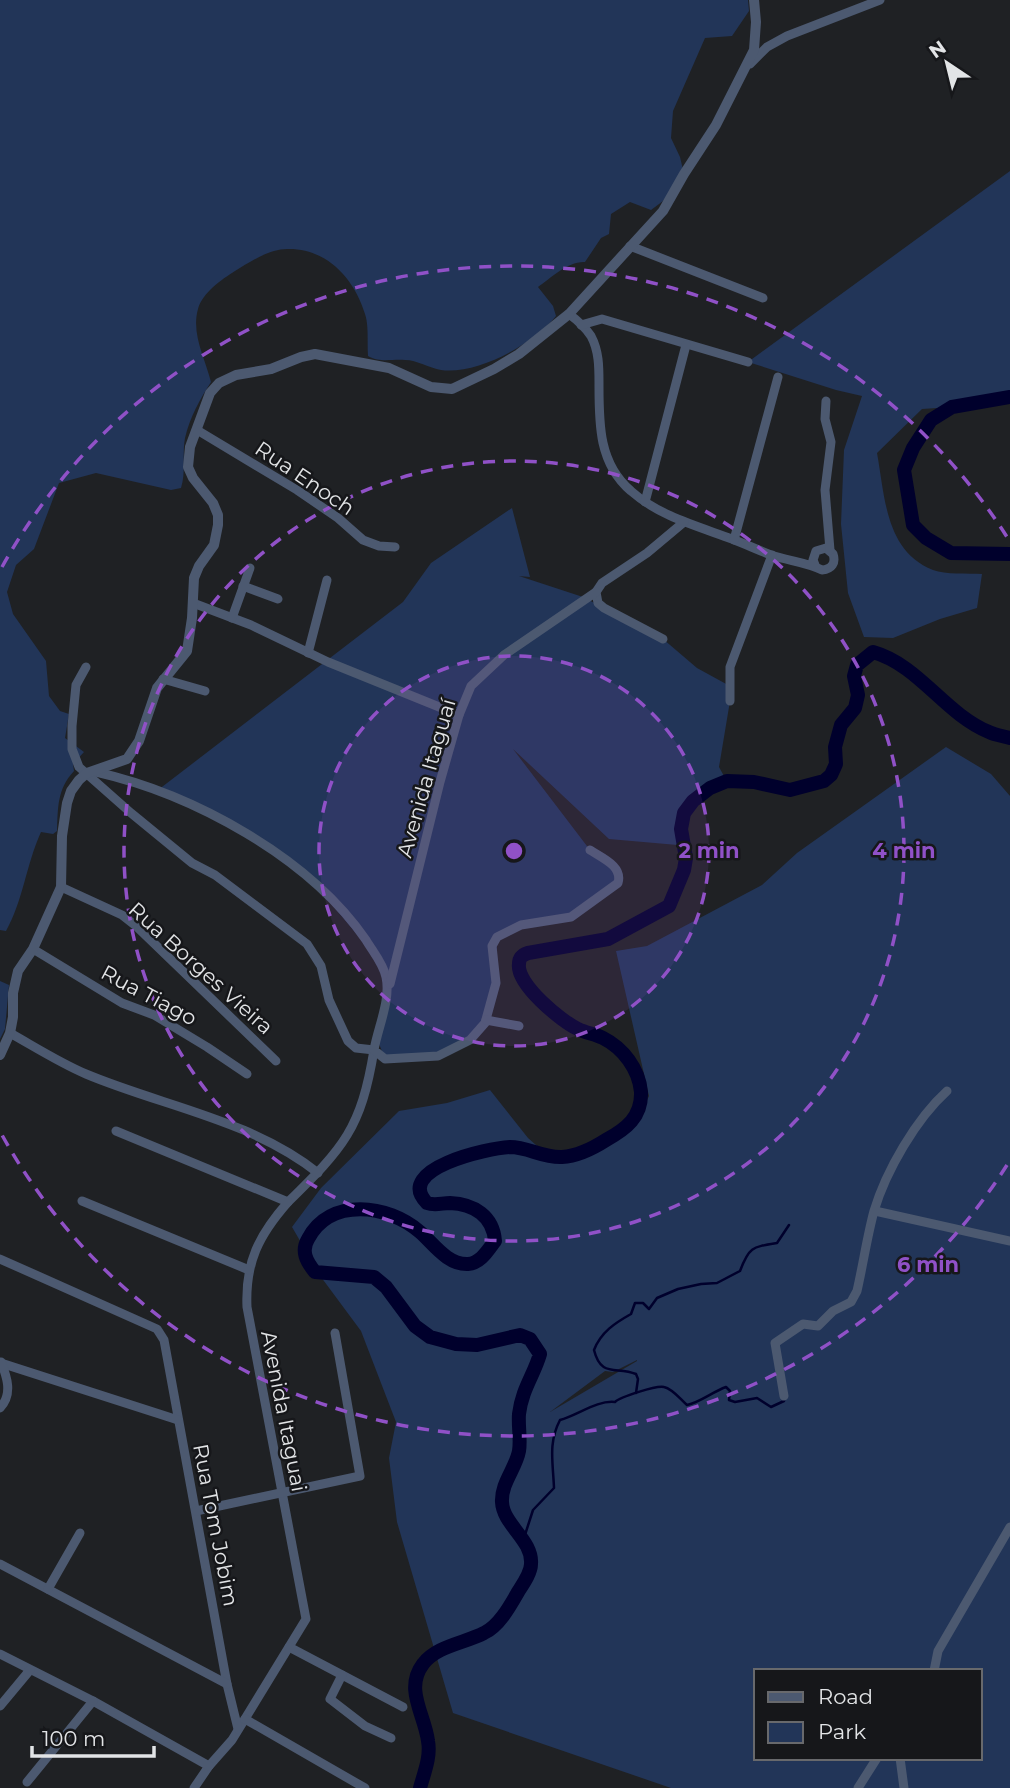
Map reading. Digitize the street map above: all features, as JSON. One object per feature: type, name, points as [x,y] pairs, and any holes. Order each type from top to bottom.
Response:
[{"type":"street","points":[[0,1055],[10,1033],[13,993],[18,971],[33,949],[61,887],[62,836],[71,791],[79,780],[92,772],[127,759],[136,747],[163,679],[187,651],[194,578],[214,545],[218,525],[218,515],[213,503],[193,478],[188,467],[190,447],[210,393],[219,383],[236,375],[271,369],[315,354],[390,368],[431,387],[452,389],[519,354],[569,314],[663,211],[716,125],[754,50],[754,0]]},
{"type":"street","points":[[744,70],[768,47],[787,36],[880,0]]},
{"type":"street","points":[[630,246],[763,298]]},
{"type":"street","points":[[569,314],[591,336],[597,352],[598,427],[602,443],[620,480],[645,502],[684,522],[772,555],[814,565],[822,570],[831,567],[835,559],[830,550],[825,490],[831,442],[825,419],[827,401]]},
{"type":"street","points":[[581,325],[603,319],[748,362]]},
{"type":"street","points":[[645,502],[686,345]]},
{"type":"street","points":[[734,540],[778,377]]},
{"type":"street","name":"Rua Enoch","points":[[197,430],[297,490],[338,518],[363,540],[379,546],[395,547]]},
{"type":"street","name":"Avenida Itaguaí","points":[[374,1050],[440,782],[459,715],[471,686],[504,655],[596,592],[602,583],[648,553],[684,522]]},
{"type":"street","points":[[814,565],[816,551],[826,548],[830,550]]},
{"type":"street","points":[[730,701],[730,667],[772,555]]},
{"type":"street","points":[[232,618],[250,568]]},
{"type":"street","points":[[308,653],[327,580]]},
{"type":"street","points":[[243,586],[278,599]]},
{"type":"street","points":[[596,592],[598,603],[604,608],[663,639]]},
{"type":"street","points":[[193,603],[459,715]]},
{"type":"street","points":[[86,667],[76,685],[72,726],[72,749],[79,766],[158,790],[232,824],[308,876],[351,918],[381,963],[387,992]]},
{"type":"street","points":[[163,679],[205,691]]},
{"type":"street","points":[[92,772],[131,814],[192,863],[215,875],[307,944],[321,966],[329,1000],[348,1041],[356,1048],[374,1050],[385,1059],[438,1056],[477,1034],[486,1020],[496,983],[492,946],[497,937],[521,925],[571,917],[618,883],[620,876],[617,870],[590,850]]},
{"type":"street","name":"Rua Borges Vieira","points":[[61,887],[122,915],[136,926],[276,1061]]},
{"type":"street","name":"Rua Tiago","points":[[33,949],[122,1003],[154,1015],[247,1074]]},
{"type":"street","points":[[486,1020],[519,1026]]},
{"type":"street","points":[[10,1033],[85,1073],[267,1140],[318,1173]]},
{"type":"street","points":[[116,1131],[288,1202],[337,1153],[357,1120],[374,1050]]},
{"type":"street","points":[[784,1396],[775,1343],[803,1324],[818,1326],[833,1311],[851,1302],[857,1291],[875,1211],[884,1185],[911,1135],[932,1104],[947,1091]]},
{"type":"street","points":[[82,1201],[249,1270]]},
{"type":"street","name":"Avenida Itaguai","points":[[194,1788],[232,1740],[306,1619],[247,1307],[246,1289],[255,1250],[268,1225],[288,1202]]},
{"type":"street","points":[[875,1211],[1010,1241]]},
{"type":"street","name":"Rua Tom Jobim","points":[[0,1259],[157,1329],[164,1340],[227,1684],[238,1729]]},
{"type":"street","points":[[196,1511],[360,1476],[335,1333]]},
{"type":"street","points":[[1,1361],[178,1420]]},
{"type":"street","points":[[0,1408],[6,1402],[8,1381],[1,1361]]},
{"type":"street","points":[[934,1669],[938,1651],[1010,1527]]},
{"type":"street","points":[[48,1589],[80,1532]]},
{"type":"street","points":[[0,1564],[227,1684]]},
{"type":"street","points":[[289,1647],[403,1707]]},
{"type":"street","points":[[0,1654],[93,1701],[209,1766]]},
{"type":"street","points":[[0,1706],[30,1670]]},
{"type":"street","points":[[342,1675],[330,1699],[365,1726],[391,1738]]},
{"type":"street","points":[[27,1782],[93,1701]]},
{"type":"street","points":[[245,1719],[365,1788]]},
{"type":"street","points":[[858,1788],[876,1760]]},
{"type":"street","points":[[900,1760],[904,1788]]},
{"type":"green space","points":[[0,0],[748,0],[749,11],[732,36],[705,38],[673,111],[671,138],[684,174],[663,201],[651,210],[630,202],[611,214],[609,234],[601,238],[585,262],[566,267],[538,287],[553,306],[556,316],[534,337],[504,355],[471,368],[455,370],[441,370],[410,360],[381,360],[368,356],[366,319],[354,289],[327,260],[303,250],[282,249],[260,256],[224,278],[204,297],[198,309],[196,328],[211,382],[187,430],[181,488],[171,490],[96,473],[59,483],[34,549],[16,565],[7,592],[13,614],[46,661],[49,696],[60,711],[69,714],[65,738],[84,752],[73,764],[74,771],[61,792],[57,831],[53,834],[41,832],[17,908],[6,931],[0,930]]},
{"type":"green space","points":[[1010,171],[1010,392],[952,407],[922,409],[877,453],[890,520],[905,550],[917,561],[938,572],[982,574],[977,608],[893,638],[864,637],[848,593],[841,524],[844,450],[862,396],[748,362]]},
{"type":"green space","points":[[512,508],[530,577],[519,576],[583,597],[663,639],[697,668],[728,685],[730,701],[719,767],[725,778],[689,803],[686,819],[689,846],[609,839],[513,749],[590,850],[612,864],[618,883],[571,917],[521,925],[497,937],[496,983],[477,1034],[438,1056],[385,1059],[376,1036],[387,992],[381,963],[308,876],[232,824],[158,790],[403,602],[431,563]]},
{"type":"green space","points":[[946,747],[991,774],[1010,796],[1010,1788],[671,1788],[453,1713],[397,1522],[389,1458],[396,1422],[361,1331],[321,1277],[292,1227],[321,1188],[399,1111],[447,1103],[490,1090],[528,1138],[544,1152],[582,1153],[639,1117],[649,1096],[616,951],[647,946],[762,885],[797,853]],"holes":[[[637,1361],[550,1412],[605,1371],[613,1372]]]},
{"type":"green space","points":[[0,981],[9,985],[5,1029],[0,1039]]},
{"type":"waterway","points":[[1010,397],[952,407],[931,420],[913,448],[904,470],[913,525],[926,538],[951,553],[1010,554]]},
{"type":"waterway","points":[[420,1788],[429,1747],[415,1692],[418,1673],[435,1653],[495,1626],[530,1571],[530,1555],[507,1518],[502,1495],[519,1451],[519,1419],[525,1390],[540,1354],[530,1339],[520,1335],[477,1345],[456,1344],[430,1337],[415,1326],[386,1287],[374,1277],[315,1272],[306,1256],[308,1239],[318,1225],[330,1216],[360,1209],[376,1211],[407,1223],[453,1261],[473,1263],[484,1255],[495,1241],[491,1225],[481,1213],[467,1206],[427,1203],[420,1191],[423,1180],[433,1171],[465,1156],[499,1148],[523,1149],[555,1157],[574,1155],[601,1143],[631,1121],[639,1108],[641,1092],[640,1083],[629,1060],[610,1042],[570,1025],[541,1001],[520,972],[520,958],[528,953],[608,939],[669,906],[684,870],[686,858],[681,829],[684,813],[693,801],[710,788],[727,781],[754,782],[790,790],[824,781],[831,775],[836,764],[835,747],[841,725],[855,708],[858,695],[854,676],[857,665],[873,652],[904,667],[973,724],[1010,738]]},
{"type":"waterway","points":[[636,1393],[636,1374],[610,1370],[597,1359],[594,1350],[605,1333],[631,1314],[635,1303],[643,1303],[649,1309],[657,1298],[678,1289],[717,1283],[740,1271],[752,1250],[777,1243],[789,1225]]},
{"type":"waterway","points":[[523,1541],[533,1510],[554,1488],[553,1445],[560,1420],[594,1405],[615,1402],[660,1387],[670,1390],[687,1405],[726,1387],[730,1391],[729,1400],[735,1402],[757,1398],[771,1407],[784,1401],[784,1397]]}]
